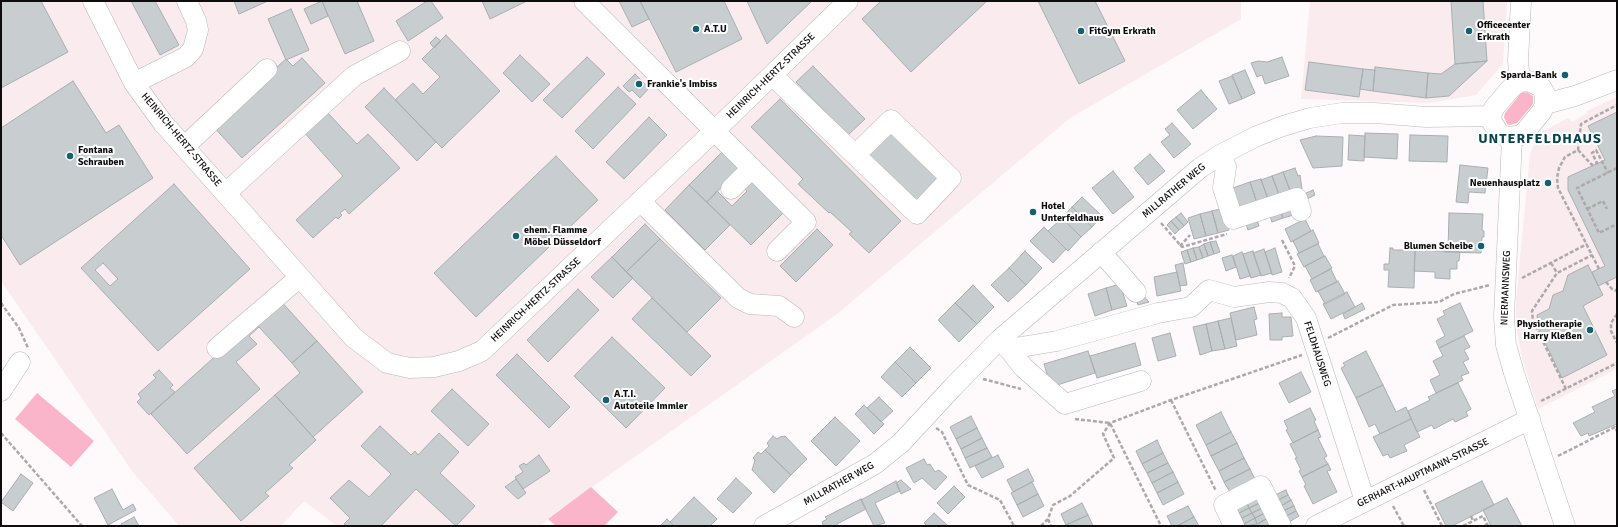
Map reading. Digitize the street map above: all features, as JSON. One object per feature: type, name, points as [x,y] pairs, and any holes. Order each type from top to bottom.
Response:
[{"type":"street","name":"HEINRICH-HERTZ-STRASSE","points":[[94,1],[134,83],[163,123],[354,338],[387,363],[410,368],[434,367],[453,363],[482,351],[715,130],[847,1]]},
{"type":"street","points":[[134,83],[186,57],[193,49],[198,30],[196,21],[187,1]]},
{"type":"street","points":[[584,1],[806,222],[776,251]]},
{"type":"street","points":[[1520,82],[1518,61],[1521,1]]},
{"type":"street","name":"HEINRICH-HERTZ-STRASSE","points":[[226,193],[354,76],[400,51]]},
{"type":"street","points":[[184,146],[267,68]]},
{"type":"street","points":[[772,75],[855,155],[917,214],[951,178],[891,120],[855,155]]},
{"type":"street","points":[[1545,104],[1576,96],[1617,80]]},
{"type":"street","points":[[1529,81],[1542,87],[1545,94],[1545,104],[1542,111],[1524,133],[1512,138],[1499,133],[1492,122],[1491,116],[1494,108],[1512,86],[1520,82],[1529,81]]},
{"type":"street","name":"MILLRATHER WEG","points":[[777,523],[875,464],[901,443],[966,374],[1004,344],[1101,252],[1200,168],[1220,155],[1257,136],[1282,126],[1310,118],[1342,113],[1375,113],[1426,117],[1491,116]]},
{"type":"street","name":"NIERMANNSWEG","points":[[1512,138],[1513,259],[1506,282],[1504,317],[1506,345],[1565,526]]},
{"type":"street","points":[[1220,155],[1226,167],[1223,188],[1234,219],[1263,217],[1297,198],[1301,211]]},
{"type":"street","points":[[730,189],[752,168]]},
{"type":"street","points":[[640,201],[738,298],[750,304],[779,306],[794,317]]},
{"type":"street","points":[[1101,252],[1136,292]]},
{"type":"street","points":[[217,348],[300,277]]},
{"type":"street","points":[[1004,344],[1057,341],[1158,313],[1191,307],[1209,290],[1234,297],[1268,292],[1282,293]]},
{"type":"street","name":"FELDHAUSWEG","points":[[1282,293],[1292,298],[1306,318],[1365,502]]},
{"type":"street","points":[[1004,344],[1023,367],[1065,404],[1141,381]]},
{"type":"street","points":[[1,392],[20,362]]},
{"type":"street","name":"GERHART-HAUPTMANN-STRASSE","points":[[1316,526],[1418,475],[1528,414]]},
{"type":"street","points":[[1234,526],[1224,505],[1261,486],[1281,526]]},
{"type":"path","points":[[1599,269],[1558,188],[1558,168],[1565,157],[1578,150],[1581,137],[1581,124],[1617,105]]},
{"type":"path","points":[[1578,150],[1592,165],[1597,163],[1592,153],[1596,150],[1608,173]]},
{"type":"path","points":[[1617,168],[1577,188],[1599,233],[1617,224]]},
{"type":"path","points":[[1587,209],[1603,201],[1607,209]]},
{"type":"path","points":[[1150,211],[1182,248],[1232,233]]},
{"type":"path","points":[[1180,246],[1190,235]]},
{"type":"path","points":[[1282,240],[1295,266],[1282,293]]},
{"type":"path","points":[[1041,526],[1048,519],[1053,505],[1070,496],[1114,458],[1103,434],[1110,424],[1171,400],[1301,355],[1315,345],[1392,305],[1439,302],[1454,294],[1518,280],[1587,244]]},
{"type":"path","points":[[1566,389],[1532,318],[1532,311],[1557,273],[1592,255]]},
{"type":"path","points":[[1551,263],[1557,273]]},
{"type":"path","points":[[1606,282],[1612,289],[1617,291]]},
{"type":"path","points":[[1612,289],[1617,287]]},
{"type":"path","points":[[1,303],[20,328],[29,347],[20,362]]},
{"type":"path","points":[[1617,314],[1611,323],[1611,331],[1617,343]]},
{"type":"path","points":[[1528,414],[1566,389],[1617,363]]},
{"type":"path","points":[[966,374],[1021,389]]},
{"type":"path","points":[[1171,400],[1224,505]]},
{"type":"path","points":[[926,418],[942,432],[968,485],[1000,500],[1014,526]]},
{"type":"path","points":[[1110,424],[1161,526]]},
{"type":"path","points":[[1545,463],[1615,427],[1617,431]]},
{"type":"path","points":[[1,433],[82,526]]},
{"type":"path","points":[[1418,475],[1442,526]]},
{"type":"path","points":[[1385,491],[1404,526]]},
{"type":"path","points":[[1471,516],[1473,521]]},
{"type":"path","points":[[1463,526],[1483,516],[1488,525]]},
{"type":"path","points":[[1048,519],[1051,526]]},
{"type":"shaded area","points":[[1,1],[1241,1],[1241,19],[1070,118],[836,315],[551,516],[541,526],[337,526],[304,501],[281,526],[179,526],[132,471],[1,281]]},
{"type":"shaded area","points":[[1310,1],[1507,1],[1503,64],[1476,95],[1429,103],[1301,99]]},
{"type":"shaded area","points":[[1527,92],[1533,96],[1533,104],[1517,123],[1510,125],[1507,124],[1504,117],[1505,113],[1521,93]]},
{"type":"shaded area","name":"Neuenhausplatz","points":[[1617,97],[1617,369],[1538,409],[1522,358],[1516,326],[1516,301],[1530,154],[1539,133],[1568,118],[1572,122],[1586,114],[1587,111]]},
{"type":"shaded area","points":[[37,393],[94,441],[71,467],[15,419]]},
{"type":"shaded area","points":[[591,487],[618,512],[604,526],[556,526],[548,519]]},
{"type":"building","points":[[1,1],[41,1],[68,52],[1,88]]},
{"type":"building","points":[[131,1],[155,1],[179,45],[160,55]]},
{"type":"building","points":[[234,1],[268,1],[239,14]]},
{"type":"building","points":[[322,1],[328,16],[311,24],[304,9]]},
{"type":"building","points":[[322,1],[357,1],[374,41],[345,54]]},
{"type":"building","points":[[427,1],[431,1],[443,18],[408,41],[396,21]]},
{"type":"building","points":[[482,1],[527,1],[490,19]]},
{"type":"building","points":[[619,1],[640,1],[649,19],[632,27]]},
{"type":"building","name":"A.T.U","points":[[640,1],[724,1],[742,39],[676,72]]},
{"type":"building","points":[[747,1],[812,1],[767,44]]},
{"type":"building","points":[[881,1],[987,1],[911,72],[862,19]]},
{"type":"building","name":"FitGym Erkrath","points":[[1038,1],[1095,1],[1125,61],[1079,84]]},
{"type":"building","name":"Officecenter Erkrath","points":[[1451,1],[1483,1],[1487,61],[1455,64]]},
{"type":"building","points":[[291,9],[309,50],[286,60],[268,19]]},
{"type":"building","points":[[446,35],[500,91],[442,148],[395,100],[413,83],[423,94],[440,77],[422,59]]},
{"type":"building","points":[[436,37],[441,41],[434,48],[430,43]]},
{"type":"building","points":[[520,55],[550,84],[532,102],[503,73]]},
{"type":"building","points":[[587,57],[605,74],[562,118],[543,100]]},
{"type":"building","points":[[1282,57],[1289,76],[1265,84],[1262,75],[1257,77],[1251,63],[1258,61],[1267,62]]},
{"type":"building","points":[[302,58],[325,83],[242,158],[212,125],[286,59],[293,66]]},
{"type":"building","points":[[1487,61],[1449,96],[1426,98],[1428,73],[1441,74],[1455,64]]},
{"type":"building","points":[[1309,62],[1363,69],[1359,97],[1305,90]]},
{"type":"building","points":[[813,66],[865,119],[848,135],[796,82]]},
{"type":"building","points":[[1375,67],[1428,73],[1426,98],[1373,91]]},
{"type":"building","points":[[1363,69],[1375,70],[1373,91],[1360,89]]},
{"type":"building","points":[[1245,70],[1255,93],[1242,99],[1232,75]]},
{"type":"building","points":[[635,74],[649,88],[640,98],[632,90],[629,92],[623,86]]},
{"type":"building","points":[[1232,76],[1242,99],[1229,104],[1219,81]]},
{"type":"building","name":"Fontana Schrauben","points":[[73,81],[106,133],[119,125],[153,178],[20,265],[1,235],[1,128]]},
{"type":"building","points":[[618,87],[636,104],[593,149],[575,131]]},
{"type":"building","points":[[384,88],[436,142],[417,161],[365,107]]},
{"type":"building","points":[[1201,90],[1217,109],[1193,129],[1177,110]]},
{"type":"building","points":[[780,99],[901,221],[869,253],[849,234],[852,232],[798,184],[803,179],[751,127]]},
{"type":"building","points":[[326,111],[357,144],[368,134],[400,168],[349,214],[345,209],[340,213],[342,215],[338,219],[336,217],[313,238],[296,220],[343,176],[303,131]]},
{"type":"building","points":[[1617,112],[1617,277],[1598,286],[1592,272],[1605,266],[1568,190],[1568,177],[1605,160],[1588,126]]},
{"type":"building","points":[[649,117],[667,135],[624,179],[606,162]]},
{"type":"building","points":[[1172,123],[1191,144],[1174,158],[1161,142],[1170,135],[1165,129]]},
{"type":"building","points":[[890,131],[940,180],[915,206],[865,157]]},
{"type":"building","points":[[1365,133],[1398,134],[1397,159],[1364,157]]},
{"type":"building","points":[[1349,135],[1365,136],[1364,161],[1348,160]]},
{"type":"building","points":[[1410,135],[1448,136],[1447,162],[1409,161]]},
{"type":"building","points":[[1316,136],[1343,137],[1342,166],[1313,168],[1300,140]]},
{"type":"building","points":[[724,150],[741,167],[707,202],[689,185]]},
{"type":"building","points":[[1150,154],[1165,171],[1148,185],[1134,168]]},
{"type":"building","name":"ehem. Flamme Möbel Düsseldorf","points":[[556,156],[598,200],[476,317],[434,273]]},
{"type":"building","points":[[1460,165],[1488,168],[1485,193],[1469,192],[1468,203],[1456,202]]},
{"type":"building","points":[[1295,168],[1298,176],[1300,175],[1302,189],[1291,193],[1283,172]]},
{"type":"building","points":[[1113,171],[1134,197],[1113,214],[1092,188]]},
{"type":"building","points":[[1283,172],[1291,193],[1280,197],[1272,176]]},
{"type":"building","points":[[1272,176],[1280,197],[1269,201],[1261,180]]},
{"type":"building","points":[[1261,179],[1268,200],[1257,203],[1250,182]]},
{"type":"building","points":[[751,180],[784,212],[751,245],[707,202],[717,191],[732,206],[747,191],[743,187]]},
{"type":"building","points":[[1250,182],[1257,203],[1237,210],[1230,189]]},
{"type":"building","points":[[174,184],[250,269],[158,351],[81,268]],"holes":[[[103,263],[118,279],[110,286],[95,270]]]},
{"type":"building","points":[[689,185],[730,225],[705,250],[665,210]]},
{"type":"building","points":[[1313,190],[1315,195],[1305,200],[1302,195]]},
{"type":"building","points":[[1082,197],[1102,216],[1092,227],[1072,207]]},
{"type":"building","points":[[1072,207],[1092,227],[1081,237],[1062,218]]},
{"type":"building","points":[[1224,208],[1229,230],[1218,233],[1212,211]]},
{"type":"building","points":[[1293,209],[1294,215],[1283,218],[1281,213]]},
{"type":"building","points":[[1212,211],[1218,233],[1206,236],[1200,214]]},
{"type":"building","points":[[1181,213],[1188,222],[1184,226],[1176,217]]},
{"type":"building","points":[[1281,213],[1283,218],[1272,222],[1270,216]]},
{"type":"building","points":[[1449,213],[1483,214],[1482,230],[1484,231],[1484,237],[1482,237],[1481,253],[1445,252],[1445,250],[1448,250]]},
{"type":"building","points":[[1200,214],[1206,236],[1194,239],[1188,218]]},
{"type":"building","points":[[1176,217],[1184,226],[1179,230],[1171,221]]},
{"type":"building","points":[[1062,218],[1081,237],[1068,251],[1048,231]]},
{"type":"building","points":[[1305,219],[1311,231],[1291,242],[1285,229]]},
{"type":"building","points":[[1257,220],[1259,226],[1248,230],[1246,224]]},
{"type":"building","points":[[1171,221],[1179,230],[1175,234],[1167,225]]},
{"type":"building","points":[[645,224],[660,239],[626,272],[612,257]]},
{"type":"building","points":[[1044,227],[1066,249],[1053,263],[1030,241]]},
{"type":"building","points":[[817,229],[833,245],[796,282],[780,266]]},
{"type":"building","points":[[1313,230],[1319,243],[1299,253],[1293,241]]},
{"type":"building","points":[[660,239],[721,298],[687,332],[626,272]]},
{"type":"building","points":[[1216,241],[1220,252],[1214,254],[1210,242]]},
{"type":"building","points":[[1210,242],[1214,254],[1208,256],[1204,244]]},
{"type":"building","points":[[1204,244],[1208,256],[1203,258],[1199,247]]},
{"type":"building","points":[[1318,244],[1324,256],[1304,267],[1297,254]]},
{"type":"building","points":[[1199,247],[1203,258],[1197,260],[1193,248]]},
{"type":"building","points":[[1193,248],[1197,260],[1191,262],[1187,250]]},
{"type":"building","points":[[1275,248],[1282,272],[1272,275],[1265,252]]},
{"type":"building","points":[[1390,248],[1393,248],[1393,250],[1415,250],[1414,288],[1388,287],[1389,270],[1384,270],[1384,264],[1389,264]]},
{"type":"building","points":[[1264,249],[1272,273],[1261,276],[1253,253]]},
{"type":"building","points":[[1187,250],[1191,262],[1185,264],[1181,252]]},
{"type":"building","points":[[1415,250],[1460,252],[1459,261],[1457,261],[1457,269],[1450,269],[1450,279],[1435,278],[1435,272],[1414,271]]},
{"type":"building","points":[[1025,251],[1042,268],[1026,285],[1009,268]]},
{"type":"building","points":[[1253,251],[1261,275],[1251,278],[1243,254]]},
{"type":"building","points":[[1242,252],[1250,276],[1240,279],[1233,256]]},
{"type":"building","points":[[1232,255],[1236,267],[1226,271],[1222,258]]},
{"type":"building","points":[[1325,256],[1332,268],[1312,279],[1305,266]]},
{"type":"building","points":[[612,257],[633,278],[613,298],[591,277]]},
{"type":"building","points":[[1183,263],[1187,285],[1180,286],[1175,265]]},
{"type":"building","points":[[1588,265],[1603,295],[1583,306],[1607,355],[1562,378],[1538,328],[1537,315],[1549,309],[1553,295],[1563,291],[1568,275]]},
{"type":"building","points":[[1009,268],[1026,285],[1008,302],[991,285]]},
{"type":"building","points":[[1331,269],[1337,282],[1316,292],[1310,280]]},
{"type":"building","points":[[1177,272],[1181,291],[1157,296],[1154,277]]},
{"type":"building","points":[[1338,281],[1345,294],[1325,304],[1318,291]]},
{"type":"building","points":[[1120,284],[1127,306],[1112,310],[1106,288]]},
{"type":"building","points":[[973,285],[994,307],[977,324],[955,303]]},
{"type":"building","points":[[1106,288],[1112,310],[1095,316],[1088,294]]},
{"type":"building","points":[[578,289],[599,310],[548,362],[527,340]]},
{"type":"building","points":[[1347,292],[1355,307],[1331,319],[1323,304]]},
{"type":"building","points":[[1141,293],[1149,302],[1138,305],[1135,295]]},
{"type":"building","points":[[652,298],[711,356],[691,376],[632,319]]},
{"type":"building","points":[[279,299],[317,341],[292,363],[259,327],[249,336],[257,344],[236,362],[260,389],[187,454],[151,414]]},
{"type":"building","points":[[955,303],[977,324],[959,342],[938,320]]},
{"type":"building","points":[[1362,303],[1365,309],[1345,319],[1343,314]]},
{"type":"building","points":[[1460,303],[1473,331],[1439,348],[1436,341],[1445,336],[1437,319],[1445,315],[1443,311]]},
{"type":"building","points":[[1254,307],[1257,319],[1254,320],[1257,335],[1236,340],[1230,313]]},
{"type":"building","points":[[1282,313],[1282,317],[1291,317],[1293,336],[1282,337],[1282,340],[1270,340],[1269,314]]},
{"type":"building","points":[[1231,318],[1237,346],[1225,349],[1218,321]]},
{"type":"building","points":[[1218,321],[1225,349],[1212,351],[1206,324]]},
{"type":"building","points":[[1206,324],[1212,351],[1200,355],[1193,327]]},
{"type":"building","points":[[1170,333],[1176,356],[1158,361],[1152,338]]},
{"type":"building","points":[[1464,336],[1470,347],[1464,350],[1469,359],[1463,362],[1469,373],[1461,376],[1463,380],[1436,393],[1430,380],[1440,375],[1433,361],[1443,356],[1439,348]]},
{"type":"building","points":[[612,337],[665,388],[626,428],[574,376]]},
{"type":"building","points":[[317,341],[363,392],[313,437],[275,395],[300,373],[292,363]]},
{"type":"building","points":[[1135,343],[1141,365],[1097,378],[1090,356]]},
{"type":"building","points":[[910,347],[931,368],[916,383],[895,362]]},
{"type":"building","points":[[1088,351],[1095,373],[1051,387],[1044,364]]},
{"type":"building","points":[[1366,351],[1383,385],[1356,398],[1341,368],[1345,366],[1343,363]]},
{"type":"building","points":[[517,354],[570,407],[549,428],[496,375]]},
{"type":"building","points":[[895,362],[916,383],[902,397],[881,377]]},
{"type":"building","points":[[159,370],[173,385],[170,388],[175,392],[149,415],[137,402],[141,398],[138,394],[156,378],[153,375]]},
{"type":"building","points":[[1301,372],[1311,392],[1289,403],[1279,383]]},
{"type":"building","points":[[1458,383],[1471,409],[1466,412],[1468,416],[1455,422],[1453,419],[1434,429],[1432,425],[1417,432],[1408,411],[1430,400],[1428,397]]},
{"type":"building","points":[[1383,385],[1396,412],[1406,407],[1411,419],[1380,434],[1375,424],[1369,427],[1356,398]]},
{"type":"building","points":[[452,389],[489,424],[468,446],[431,411]]},
{"type":"building","points":[[1617,389],[1617,424],[1589,436],[1588,433],[1581,436],[1573,423],[1595,412],[1592,407],[1615,396],[1612,391]]},
{"type":"building","points":[[275,395],[316,440],[289,465],[293,468],[265,493],[269,496],[241,521],[194,468]]},
{"type":"building","points":[[879,397],[893,411],[881,422],[867,408]]},
{"type":"building","points":[[864,405],[884,424],[874,434],[855,414]]},
{"type":"building","points":[[1310,408],[1316,420],[1314,421],[1318,430],[1293,443],[1286,430],[1288,429],[1284,421]]},
{"type":"building","points":[[1221,412],[1231,432],[1206,445],[1196,425]]},
{"type":"building","points":[[971,416],[977,428],[956,439],[950,427]]},
{"type":"building","points":[[835,417],[860,441],[836,466],[811,441]]},
{"type":"building","points":[[1411,419],[1420,437],[1404,445],[1407,451],[1390,458],[1388,454],[1383,456],[1373,437]]},
{"type":"building","points":[[380,426],[411,455],[415,451],[418,455],[439,433],[459,452],[440,473],[475,506],[456,526],[416,489],[381,526],[347,526],[344,524],[350,518],[330,498],[349,480],[369,497],[391,474],[361,446]]},
{"type":"building","points":[[977,428],[982,438],[961,449],[956,439]]},
{"type":"building","points":[[1318,430],[1321,437],[1318,438],[1327,456],[1324,458],[1328,464],[1302,477],[1299,471],[1301,470],[1295,458],[1297,458],[1290,444]]},
{"type":"building","points":[[1231,432],[1237,443],[1211,456],[1206,445]]},
{"type":"building","points":[[773,436],[777,439],[785,436],[807,459],[791,475],[765,450],[769,446],[767,443]]},
{"type":"building","points":[[982,438],[987,448],[965,458],[961,449]]},
{"type":"building","points":[[1157,440],[1163,453],[1142,464],[1136,451]]},
{"type":"building","points":[[1237,443],[1244,458],[1219,471],[1211,456]]},
{"type":"building","points":[[987,448],[992,457],[970,468],[965,458]]},
{"type":"building","points":[[765,450],[791,475],[774,493],[752,470],[755,460],[753,458],[758,452],[761,454]]},
{"type":"building","points":[[1163,453],[1168,463],[1147,473],[1142,464]]},
{"type":"building","points":[[539,455],[550,471],[523,489],[515,477],[523,472],[519,466],[524,463],[526,465]]},
{"type":"building","points":[[998,455],[1004,467],[982,478],[975,466]]},
{"type":"building","points":[[1244,458],[1250,469],[1224,482],[1219,471]]},
{"type":"building","points":[[924,459],[927,465],[930,464],[935,472],[939,470],[947,477],[935,490],[922,478],[914,483],[906,468]]},
{"type":"building","points":[[1168,463],[1173,472],[1152,483],[1147,473]]},
{"type":"building","points":[[1328,464],[1331,470],[1327,471],[1337,492],[1313,504],[1304,486],[1306,485],[1302,477]]},
{"type":"building","points":[[1028,469],[1034,481],[1013,492],[1007,480]]},
{"type":"building","points":[[1250,469],[1256,481],[1231,494],[1224,482]]},
{"type":"building","points":[[1173,472],[1178,482],[1157,493],[1152,483]]},
{"type":"building","points":[[21,474],[33,483],[13,511],[1,502]]},
{"type":"building","points":[[736,478],[752,493],[733,513],[717,499]]},
{"type":"building","points":[[516,479],[526,493],[518,499],[505,487]]},
{"type":"building","points":[[901,480],[911,489],[901,494],[896,483]]},
{"type":"building","points":[[896,481],[900,491],[875,503],[885,523],[874,526],[861,500]]},
{"type":"building","points":[[1482,481],[1494,505],[1452,526],[1446,526],[1435,504]]},
{"type":"building","points":[[1032,482],[1038,494],[1017,505],[1011,493]]},
{"type":"building","points":[[1178,482],[1184,494],[1163,505],[1157,493]]},
{"type":"building","points":[[954,486],[965,497],[948,514],[937,503]]},
{"type":"building","points":[[112,489],[123,510],[133,504],[136,510],[108,525],[94,498]]},
{"type":"building","points":[[1286,490],[1288,495],[1278,500],[1275,495]]},
{"type":"building","points":[[1038,494],[1044,506],[1023,517],[1017,505]]},
{"type":"building","points":[[1288,495],[1291,500],[1281,506],[1278,500]]},
{"type":"building","points":[[694,497],[717,519],[710,526],[674,526],[670,522]]},
{"type":"building","points":[[1257,497],[1260,503],[1249,508],[1247,503]]},
{"type":"building","points":[[1507,498],[1522,526],[1491,526],[1483,510]]},
{"type":"building","points":[[861,499],[866,509],[837,524],[837,526],[822,526],[822,522],[827,519],[825,517]]},
{"type":"building","points":[[1291,500],[1294,506],[1283,511],[1281,506]]},
{"type":"building","points":[[1082,503],[1088,515],[1066,525],[1061,514]]},
{"type":"building","points":[[1247,503],[1249,508],[1239,513],[1236,508]]},
{"type":"building","points":[[1260,503],[1262,508],[1252,513],[1249,508]]},
{"type":"building","points":[[1188,506],[1194,517],[1177,526],[1172,526],[1167,516]]},
{"type":"building","points":[[1294,506],[1296,511],[1286,516],[1283,511]]},
{"type":"building","points":[[1249,508],[1252,513],[1242,518],[1239,513]]},
{"type":"building","points":[[1262,508],[1265,513],[1255,518],[1252,513]]},
{"type":"building","points":[[1296,511],[1299,516],[1289,522],[1286,516]]},
{"type":"building","points":[[934,513],[947,526],[927,526],[924,523]]},
{"type":"building","points":[[1252,513],[1255,518],[1244,524],[1242,518]]},
{"type":"building","points":[[1265,513],[1268,518],[1257,524],[1255,518]]},
{"type":"building","points":[[1088,515],[1093,526],[1066,525]]},
{"type":"building","points":[[134,517],[139,526],[122,526],[121,524]]},
{"type":"building","points":[[1194,517],[1199,526],[1177,526]]},
{"type":"building","points":[[1255,518],[1257,524],[1246,526],[1244,524]]},
{"type":"building","points":[[1268,518],[1270,524],[1266,526],[1258,526],[1257,524]]},
{"type":"building","points":[[667,519],[674,526],[660,526]]},
{"type":"place","name":"A.T.U","points":[[696,29]]},
{"type":"place","name":"FitGym Erkrath","points":[[1081,31]]},
{"type":"place","name":"Officecenter Erkrath","points":[[1469,31]]},
{"type":"place","name":"Sparda-Bank","points":[[1565,75]]},
{"type":"place","name":"Frankie's Imbiss","points":[[639,84]]},
{"type":"place","name":"Fontana Schrauben","points":[[70,156]]},
{"type":"place","name":"Neuenhausplatz","points":[[1548,183]]},
{"type":"place","name":"Hotel Unterfeldhaus","points":[[1033,212]]},
{"type":"place","name":"ehem. Flamme Möbel Düsseldorf","points":[[516,236]]},
{"type":"place","name":"Blumen Scheibe","points":[[1481,246]]},
{"type":"place","name":"Physiotherapie Harry Kleßen","points":[[1590,330]]},
{"type":"place","name":"A.T.I. Autoteile Immler","points":[[606,400]]},
{"type":"district","name":"UNTERFELDHAUS","points":[[1540,139]]}]
